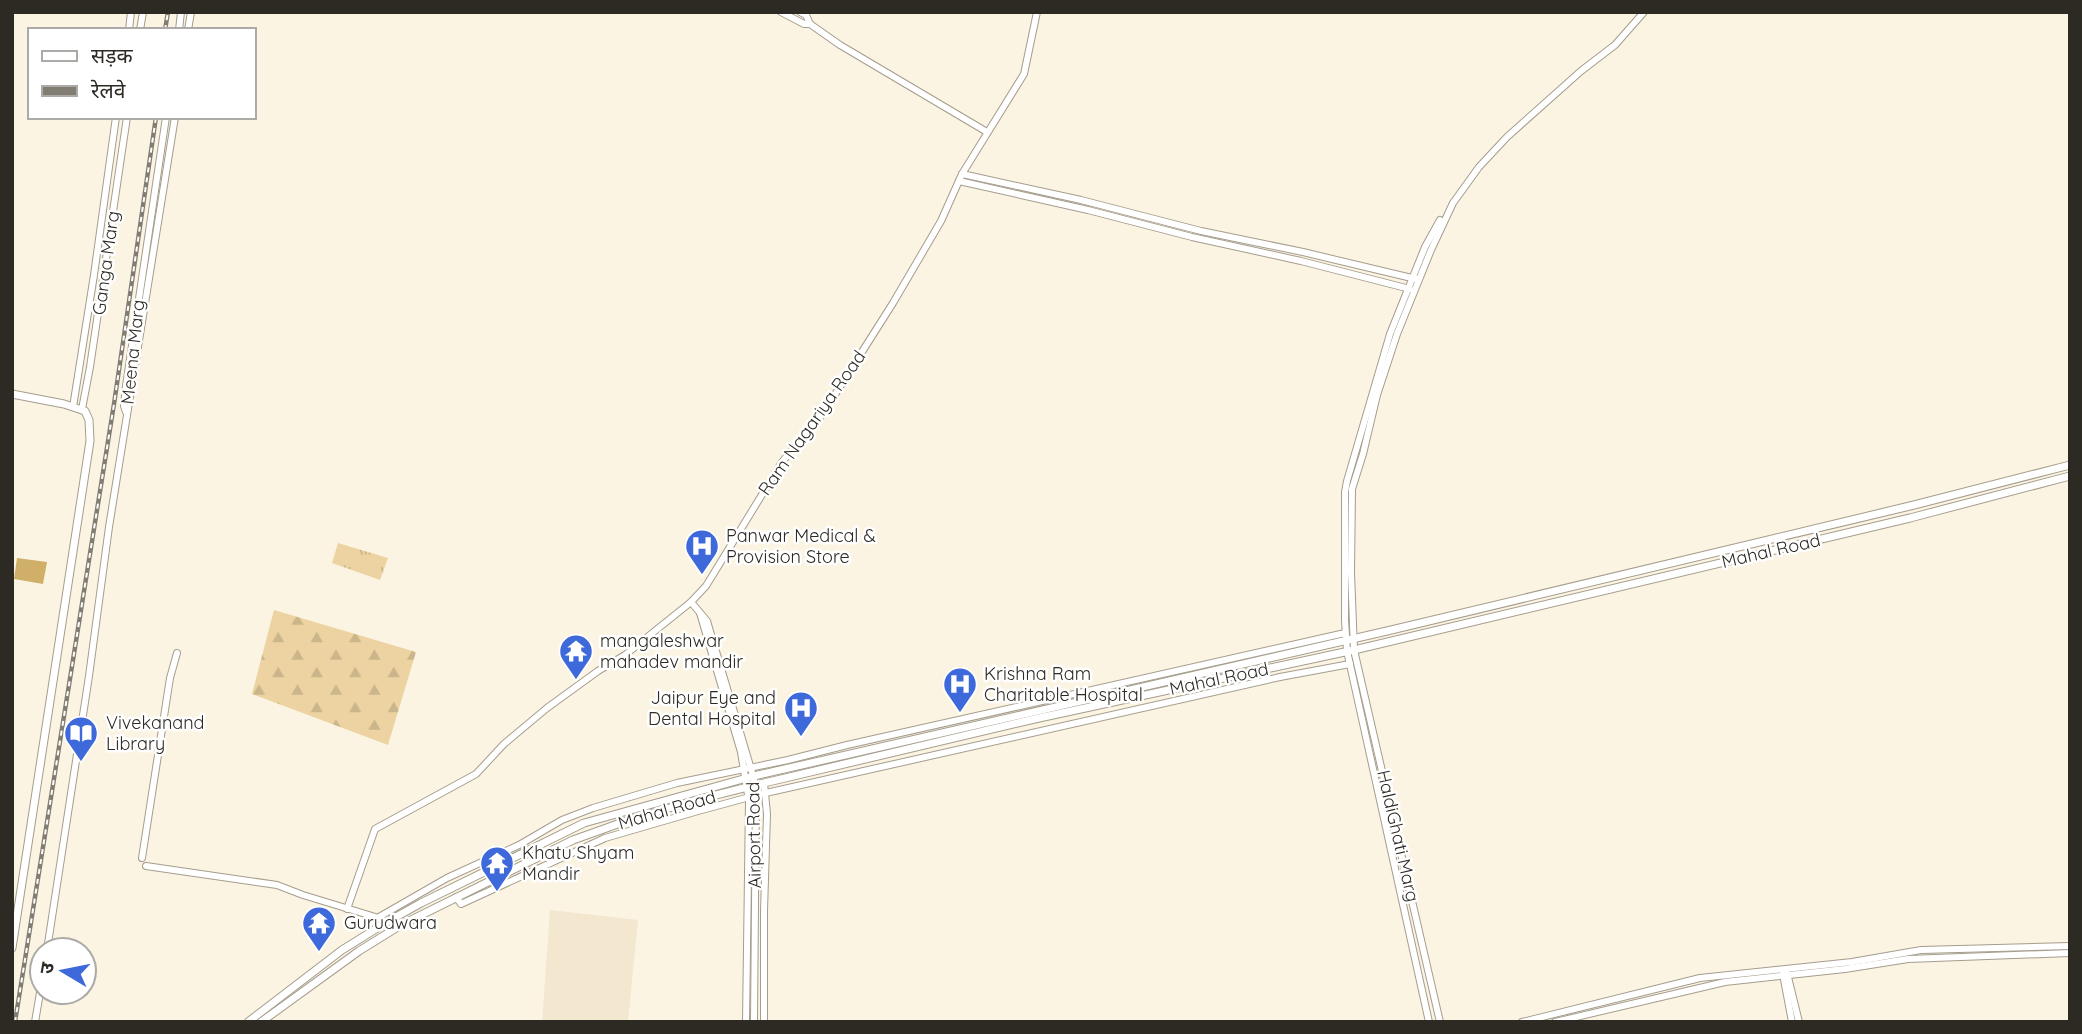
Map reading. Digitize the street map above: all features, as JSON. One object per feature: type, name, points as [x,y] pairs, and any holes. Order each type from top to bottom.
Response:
[{"type":"main road","points":[[12,948],[90,441],[89,420],[82,409],[14,395]]},
{"type":"main road","name":"Mahal Road","points":[[261,1022],[386,933],[456,897],[573,840],[626,821],[737,790],[754,776],[1914,505],[2070,465]]},
{"type":"main road","name":"Mahal Road","points":[[248,1022],[342,950],[387,922],[584,823],[690,792],[746,783],[760,784],[1350,650],[1900,521],[2070,476]]},
{"type":"street","points":[[781,12],[804,24],[810,24]]},
{"type":"street","points":[[800,12],[806,15],[810,24],[840,45],[987,132]]},
{"type":"street","name":"Ram Nagariya Road","points":[[347,909],[374,829],[476,775],[503,744],[547,708],[625,655],[691,602],[706,586],[782,462],[822,415],[941,221],[961,177],[1024,74],[1037,12]]},
{"type":"street","points":[[1350,650],[1348,638],[1352,489],[1377,395],[1411,289],[1439,224],[1479,167],[1507,137],[1581,71],[1615,45],[1644,12]]},
{"type":"street","name":"Ganga Marg","points":[[73,407],[116,119]]},
{"type":"street","name":"Ganga Marg","points":[[82,409],[128,119]]},
{"type":"street","name":"Meena Marg","points":[[127,414],[125,396],[166,119]]},
{"type":"street","name":"Meena Marg","points":[[127,414],[175,119]]},
{"type":"street","points":[[961,177],[1081,200],[1201,231],[1415,279]]},
{"type":"street","points":[[961,177],[1192,237],[1411,289]]},
{"type":"street","points":[[1374,280],[1376,270]]},
{"type":"street","points":[[49,936],[127,414]]},
{"type":"street","name":"Airport Road","points":[[691,602],[707,621],[748,768],[760,784],[757,795],[754,1022]]},
{"type":"street","points":[[379,917],[447,878],[519,845],[552,825],[637,793],[1348,638]]},
{"type":"street","name":"HaldiGhati Marg","points":[[1350,650],[1350,664],[1429,1022]]},
{"type":"street","name":"HaldiGhati Marg","points":[[1350,650],[1440,1022]]},
{"type":"street","points":[[142,858],[170,678],[177,653]]},
{"type":"street","points":[[456,897],[461,904],[605,838],[748,797],[1280,677],[1350,664]]},
{"type":"street","points":[[1011,725],[1012,738]]},
{"type":"street","points":[[932,743],[933,755]]},
{"type":"street","points":[[847,764],[848,775]]},
{"type":"street","name":"Airport Road","points":[[746,1022],[748,768]]},
{"type":"street","points":[[760,784],[765,794],[767,828],[764,1022]]},
{"type":"street","points":[[737,790],[738,801]]},
{"type":"street","points":[[146,866],[277,885],[379,917],[387,922]]},
{"type":"street","points":[[1522,1022],[1700,978],[1852,962],[1921,950],[2070,946]]},
{"type":"street","points":[[1555,1022],[1702,987],[1908,959],[2070,953]]},
{"type":"street","points":[[1784,968],[1799,1022]]},
{"type":"street","points":[[1786,976],[1793,1022]]},
{"type":"shaded area","points":[[17,558],[47,562],[43,584],[14,579]]},
{"type":"shaded area","points":[[550,910],[638,920],[628,1022],[542,1022]]},
{"type":"green space","points":[[338,543],[388,558],[380,580],[332,563]]},
{"type":"green space","points":[[274,610],[416,652],[388,745],[252,694]]},
{"type":"railway","points":[[165,28],[168,12]]},
{"type":"railway","points":[[15,1022],[114,404],[156,119]]},
{"type":"place","name":"Panwar Medical & Provision Store","points":[[702,576]]},
{"type":"place","name":"mangaleshwar mahadev mandir","points":[[576,681]]},
{"type":"place","name":"Krishna Ram Charitable Hospital","points":[[960,714]]},
{"type":"place","name":"Jaipur Eye and Dental Hospital","points":[[801,738]]},
{"type":"place","name":"Vivekanand Library","points":[[81,763]]},
{"type":"place","name":"Khatu Shyam Mandir","points":[[497,893]]},
{"type":"place","name":"Gurudwara","points":[[319,953]]}]
